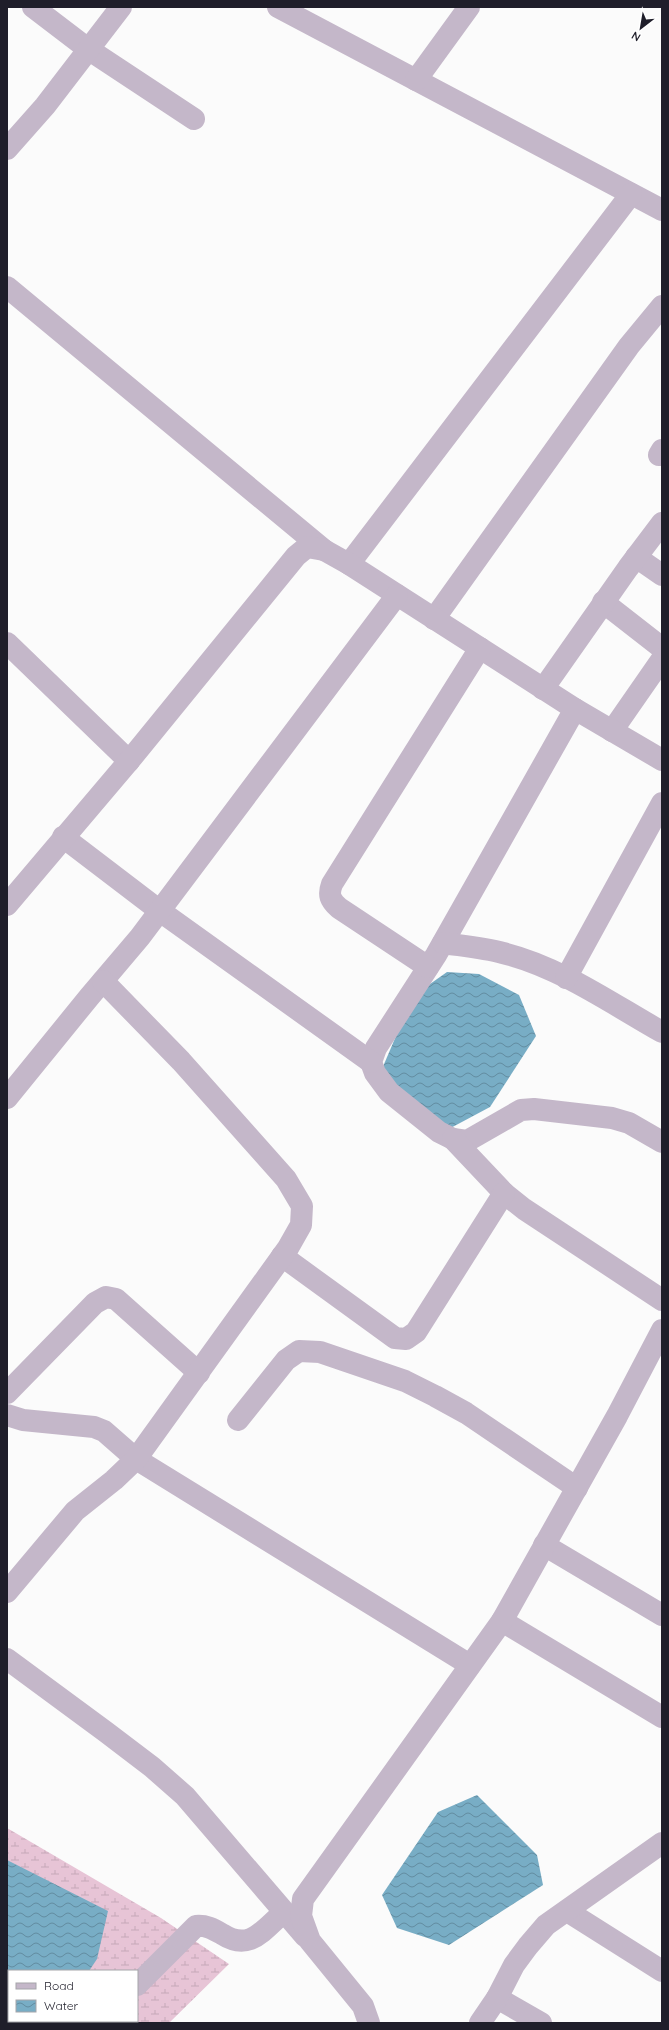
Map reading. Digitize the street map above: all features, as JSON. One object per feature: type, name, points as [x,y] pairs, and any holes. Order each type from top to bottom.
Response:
[{"type":"street","points":[[33,7],[88,49],[194,119]]},
{"type":"street","points":[[7,149],[45,106],[121,7]]},
{"type":"street","points":[[278,7],[662,210]]},
{"type":"street","points":[[416,80],[469,7]]},
{"type":"street","points":[[349,564],[631,194]]},
{"type":"street","points":[[7,287],[324,550],[349,564],[575,709],[662,760]]},
{"type":"street","points":[[434,619],[629,346],[662,306]]},
{"type":"street","points":[[543,688],[603,602],[662,523]]},
{"type":"street","points":[[7,905],[129,761],[296,556],[307,547],[324,550]]},
{"type":"street","points":[[636,557],[662,575]]},
{"type":"street","points":[[7,1098],[140,937],[397,595]]},
{"type":"street","points":[[603,602],[662,648]]},
{"type":"street","points":[[7,642],[129,761]]},
{"type":"street","points":[[428,967],[339,908],[331,902],[329,893],[332,884],[480,648]]},
{"type":"street","points":[[612,731],[662,659]]},
{"type":"street","points":[[575,709],[443,943],[376,1048],[371,1062],[374,1073],[389,1092],[439,1132],[453,1139],[467,1141],[521,1110],[534,1109],[612,1118],[629,1123],[662,1142]]},
{"type":"street","points":[[566,978],[662,803]]},
{"type":"street","points":[[63,838],[160,911],[371,1062]]},
{"type":"street","points":[[443,943],[503,953],[532,962],[566,978],[662,1032]]},
{"type":"street","points":[[7,1592],[76,1512],[114,1480],[136,1458],[199,1373],[282,1256],[301,1225],[302,1206],[286,1179],[181,1061],[103,981]]},
{"type":"street","points":[[453,1139],[504,1193],[552,1228],[662,1300]]},
{"type":"street","points":[[282,1256],[395,1338],[406,1339],[416,1332],[504,1193]]},
{"type":"street","points":[[7,1393],[95,1303],[106,1297],[116,1299],[199,1373]]},
{"type":"street","points":[[310,1941],[301,1916],[303,1899],[502,1621],[577,1488],[662,1330]]},
{"type":"street","points":[[238,1420],[286,1360],[299,1351],[320,1352],[404,1381],[435,1396],[466,1413],[577,1488]]},
{"type":"street","points":[[7,1415],[23,1420],[94,1427],[104,1431],[136,1458],[470,1666]]},
{"type":"street","points":[[544,1545],[662,1615]]},
{"type":"street","points":[[502,1621],[662,1717]]},
{"type":"street","points":[[7,1659],[152,1767],[185,1796],[310,1941],[363,2006],[368,2023]]},
{"type":"street","points":[[480,2023],[497,1998],[514,1965],[528,1946],[546,1926],[662,1842]]},
{"type":"street","points":[[567,1911],[662,1970]]},
{"type":"street","points":[[138,1984],[196,1926],[204,1925],[229,1939],[238,1942],[246,1942],[284,1912]]},
{"type":"street","points":[[497,1998],[541,2023]]},
{"type":"green space","points":[[7,1828],[161,1918],[229,1964],[169,2023],[7,2023]]},
{"type":"water","points":[[447,972],[479,974],[519,995],[536,1036],[490,1107],[445,1131],[379,1076],[413,996]]},
{"type":"water","points":[[477,1795],[537,1855],[543,1885],[449,1945],[397,1928],[382,1895],[438,1812]]},
{"type":"water","points":[[7,1860],[108,1911],[97,1959],[90,1970],[8,1970],[8,2022],[53,2022],[7,2023]]}]
